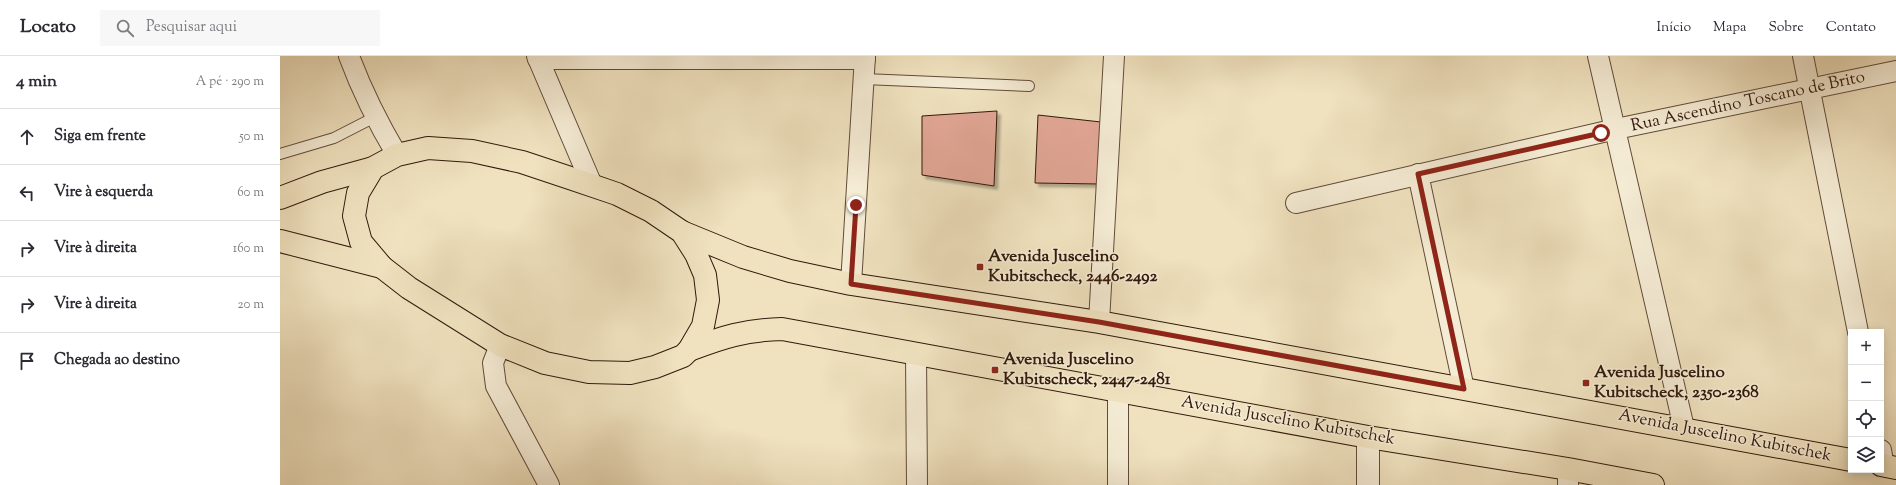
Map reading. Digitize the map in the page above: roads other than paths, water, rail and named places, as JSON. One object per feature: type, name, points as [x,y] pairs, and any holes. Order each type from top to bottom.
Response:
[{"type":"main road","points":[[280,198],[322,182],[373,168],[397,155],[428,148],[472,151],[522,162],[617,194],[651,211],[682,232],[696,254],[705,275],[708,300],[703,326],[689,350]]},
{"type":"main road","points":[[373,168],[358,193],[354,216],[361,242],[382,267]]},
{"type":"main road","name":"Avenida Juscelino Kubitschek","points":[[682,232],[743,256],[790,271],[851,284],[1099,322],[1684,428],[1848,459]]},
{"type":"main road","points":[[280,241],[382,267]]},
{"type":"main road","name":"Avenida Juscelino Kubitschek","points":[[382,267],[408,288],[500,345],[545,363],[589,372],[630,373],[655,368],[683,356],[689,350],[720,338],[755,330],[782,329],[1368,437],[1568,477],[1654,485]]},
{"type":"street","points":[[349,56],[360,85],[375,117],[397,155]]},
{"type":"street","points":[[1099,322],[1114,56]]},
{"type":"street","points":[[1598,56],[1684,428]]},
{"type":"street","points":[[1803,56],[1857,329]]},
{"type":"street","points":[[592,186],[537,58],[865,58],[851,284]]},
{"type":"street","name":"Rua Ascendino Toscano de Brito","points":[[1296,203],[1616,129],[1896,71]]},
{"type":"street","points":[[1418,174],[1464,389]]},
{"type":"street","points":[[500,345],[492,363],[496,386],[549,485]]},
{"type":"street","points":[[916,354],[917,485]]},
{"type":"street","points":[[1118,390],[1118,485]]},
{"type":"street","points":[[1368,437],[1368,485]]},
{"type":"lane","points":[[864,79],[1029,86]]},
{"type":"lane","points":[[280,154],[334,138],[375,117]]},
{"type":"place","name":"Avenida Juscelino Kubitscheck, 2446-2492","points":[[980,267]]},
{"type":"place","name":"Avenida Juscelino Kubitscheck, 2447-2481","points":[[995,370]]},
{"type":"place","name":"Avenida Juscelino Kubitscheck, 2350-2368","points":[[1586,383]]}]
